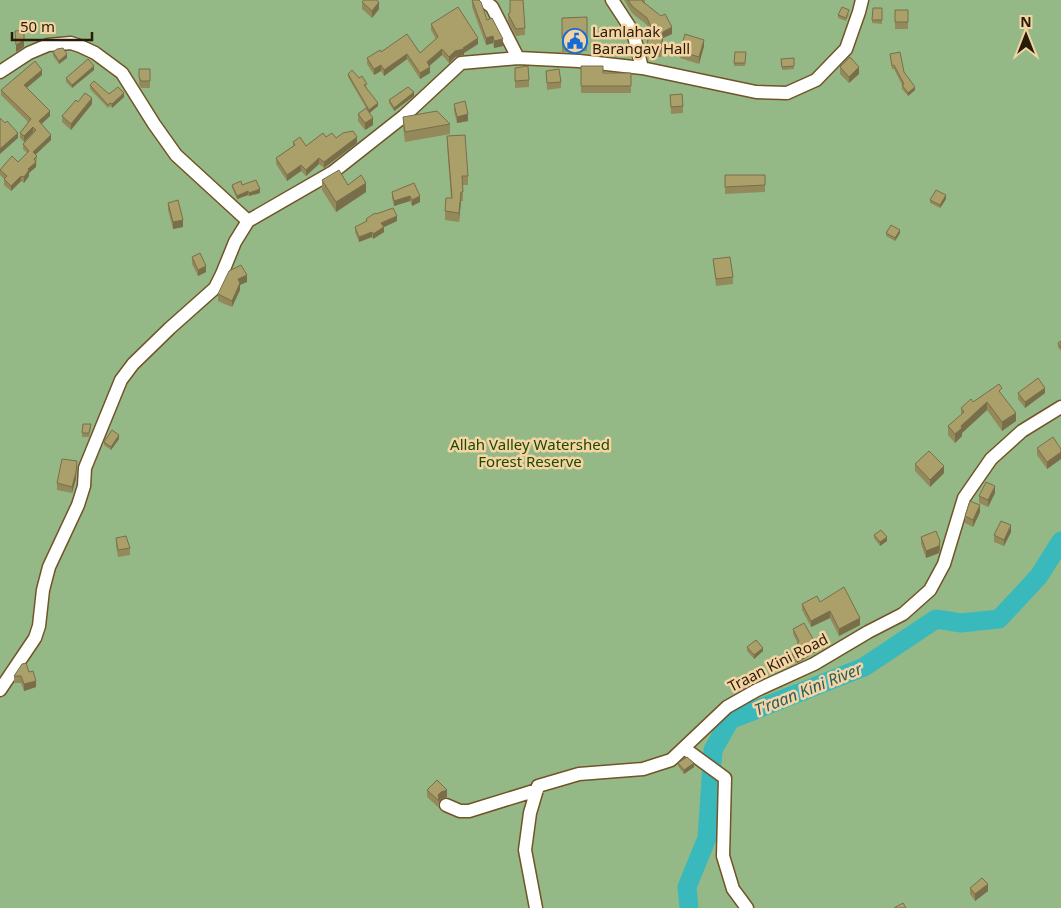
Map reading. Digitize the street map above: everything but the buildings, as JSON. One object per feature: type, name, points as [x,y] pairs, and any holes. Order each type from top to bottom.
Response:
[{"type":"street","points":[[483,0],[492,7],[518,58]]},
{"type":"street","points":[[612,0],[632,32],[642,68]]},
{"type":"street","points":[[0,690],[35,638],[39,626],[43,590],[49,567],[78,505],[84,486],[85,468],[121,380],[133,364],[214,288],[222,274],[234,242],[248,221],[333,172],[404,116],[461,63],[518,58],[579,61],[642,68],[756,92],[787,93],[816,80],[846,49],[862,0]]},
{"type":"street","points":[[0,72],[29,53],[48,45],[71,43],[95,53],[122,73],[176,155],[248,221]]},
{"type":"street","name":"Traan Kini Road","points":[[446,805],[460,811],[474,810],[537,790],[538,786],[579,774],[643,769],[671,760],[727,707],[757,690],[814,664],[903,614],[930,590],[944,564],[964,498],[991,459],[1022,430],[1061,407]]},
{"type":"street","points":[[684,748],[725,778],[723,856],[733,889],[747,908]]},
{"type":"street","points":[[536,908],[525,850],[530,814],[537,790]]},
{"type":"green space","name":"Allah Valley Watershed Forest Reserve","points":[[0,0],[1061,0],[1061,908],[0,908]]},
{"type":"waterway","name":"T'raan Kini River","points":[[689,908],[687,887],[707,838],[713,750],[730,720],[864,667],[936,619],[961,623],[999,619],[1039,576],[1061,541]]},
{"type":"place","name":"Lamlahak Barangay Hall","points":[[575,41]]}]
